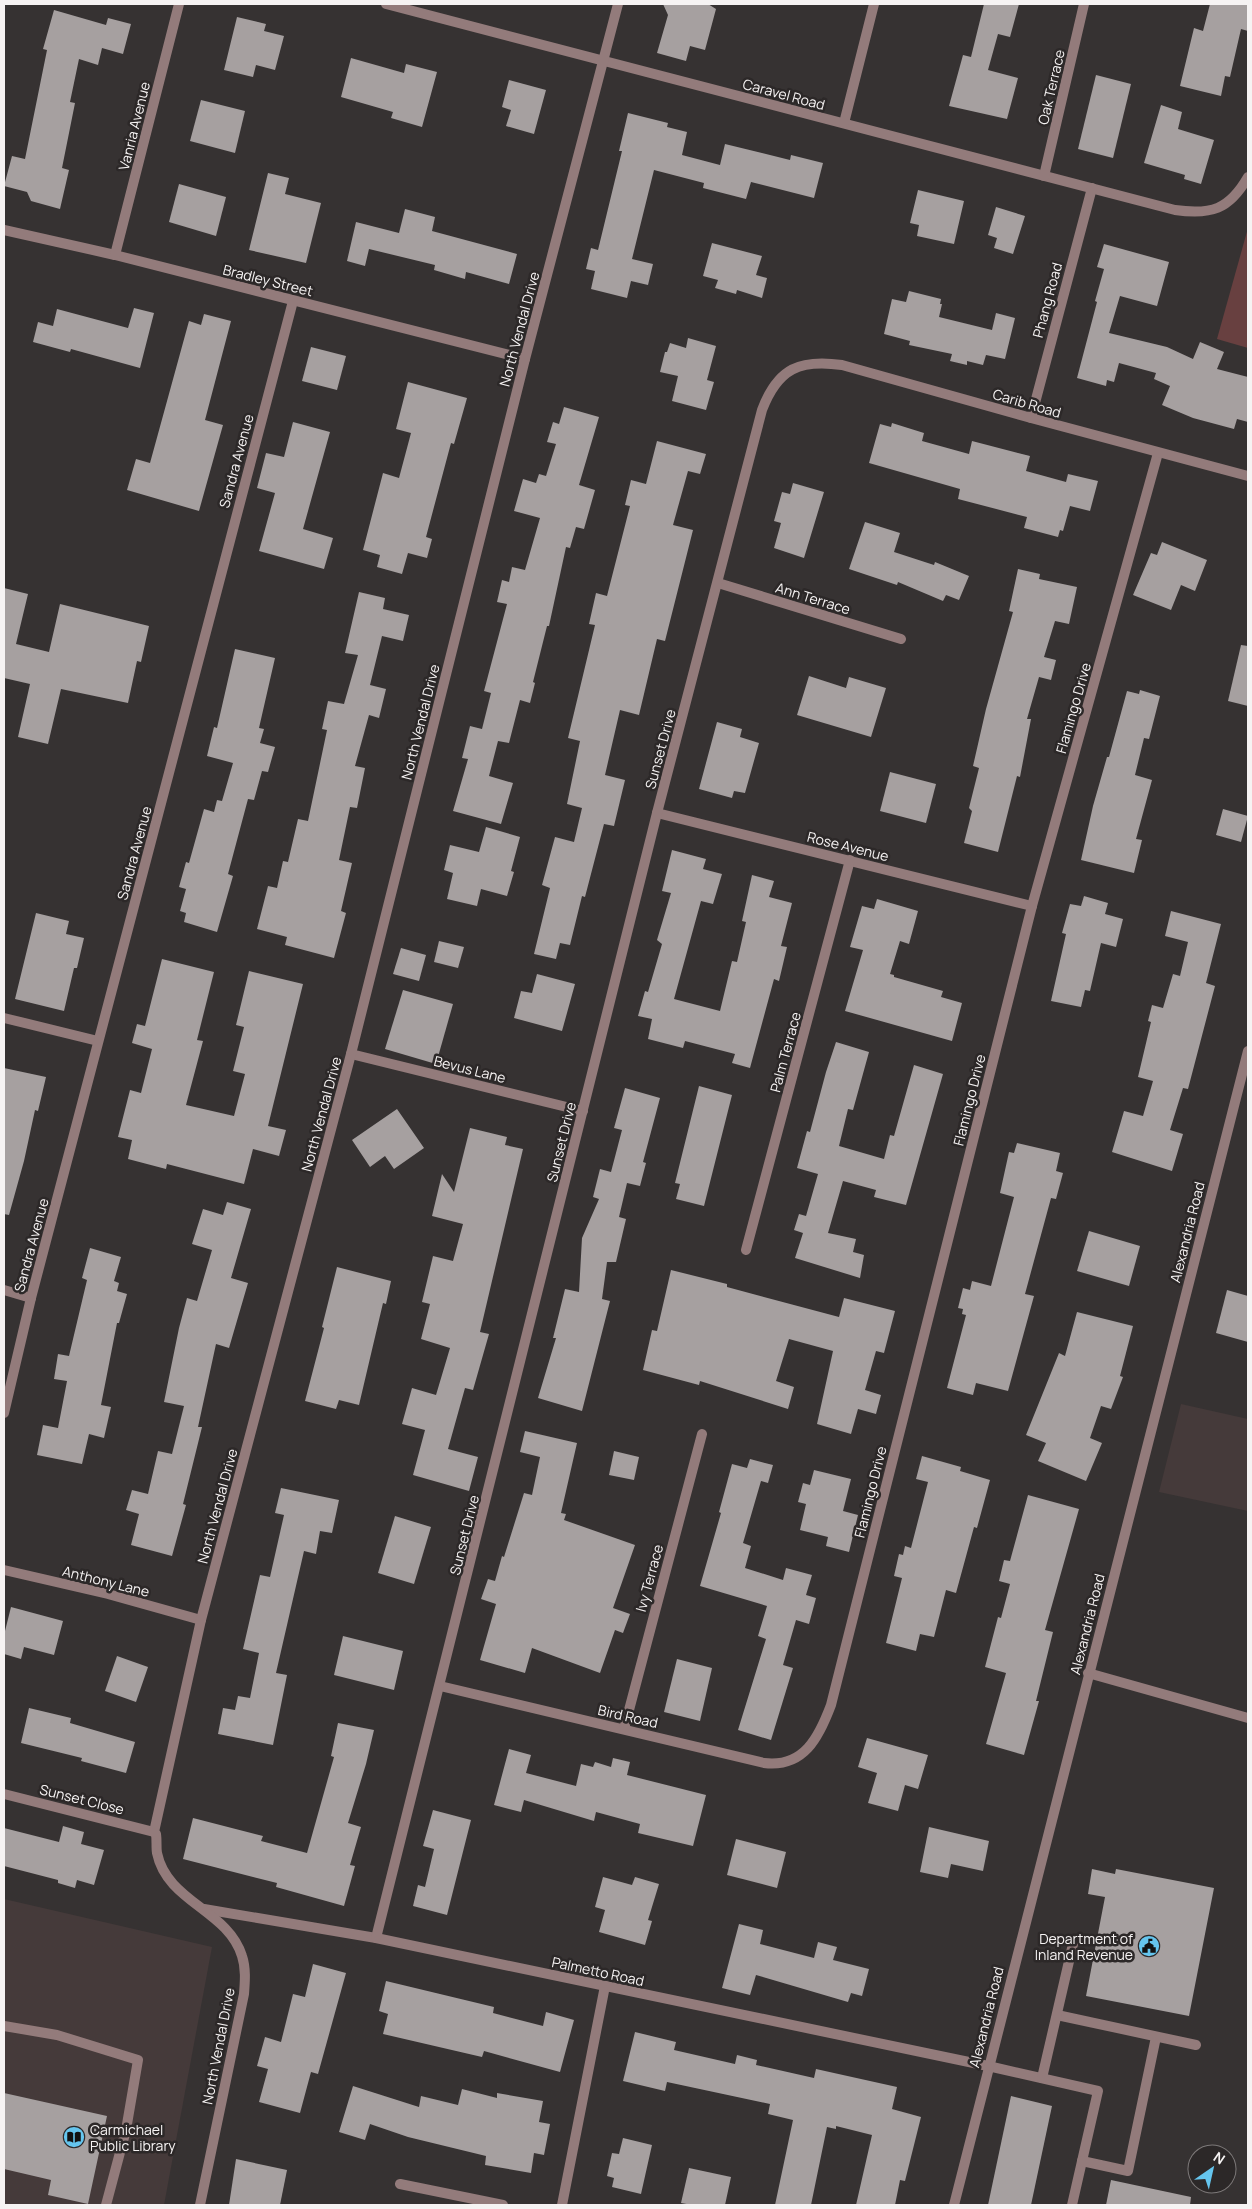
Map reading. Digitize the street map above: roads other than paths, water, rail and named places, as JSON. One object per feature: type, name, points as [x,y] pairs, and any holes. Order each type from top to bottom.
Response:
[{"type":"street","name":"Vanria Avenue","points":[[115,255],[179,4]]},
{"type":"street","name":"Caravel Road","points":[[386,4],[1175,210],[1197,213],[1214,210],[1240,191],[1248,177]]},
{"type":"street","name":"North Vendal Drive","points":[[200,2205],[244,1994],[245,1970],[242,1955],[232,1936],[212,1916],[188,1899],[168,1878],[157,1854],[156,1834],[154,1832],[201,1620],[351,1054],[525,360],[618,4]]},
{"type":"street","points":[[844,124],[874,4]]},
{"type":"street","name":"Oak Terrace","points":[[1044,176],[1084,4]]},
{"type":"street","name":"Phang Road","points":[[1031,418],[1092,188]]},
{"type":"street","name":"Bradley Street","points":[[4,230],[115,255],[525,360]]},
{"type":"street","name":"Sandra Avenue","points":[[4,1413],[31,1298],[293,301]]},
{"type":"street","name":"Carib Road","points":[[797,366],[818,363],[842,365],[1158,453],[1248,476]]},
{"type":"street","name":"Sunset Drive","points":[[376,1938],[657,812],[762,410],[777,382],[783,375],[797,366]]},
{"type":"street","name":"Flamingo Drive","points":[[806,1750],[819,1733],[831,1705],[1032,906],[1158,453]]},
{"type":"street","name":"Ann Terrace","points":[[718,583],[901,639]]},
{"type":"street","name":"Rose Avenue","points":[[657,812],[1032,906]]},
{"type":"street","name":"Palm Terrace","points":[[746,1250],[850,860]]},
{"type":"street","points":[[4,1018],[98,1041]]},
{"type":"street","name":"Alexandria Road","points":[[954,2205],[1248,1051]]},
{"type":"street","name":"Bevus Lane","points":[[351,1054],[583,1111]]},
{"type":"street","points":[[4,1290],[31,1298]]},
{"type":"street","name":"Ivy Terrace","points":[[624,1729],[702,1434]]},
{"type":"street","name":"Anthony Lane","points":[[4,1570],[108,1594],[201,1620]]},
{"type":"street","points":[[1088,1674],[1248,1718]]},
{"type":"street","name":"Bird Road","points":[[440,1686],[775,1765],[788,1762],[806,1750]]},
{"type":"street","name":"Sunset Close","points":[[4,1794],[154,1832]]},
{"type":"street","name":"Palmetto Road","points":[[201,1908],[376,1938],[988,2066],[1098,2091],[1082,2161]]},
{"type":"street","points":[[1042,2078],[1073,1944]]},
{"type":"street","points":[[562,2205],[605,1986]]},
{"type":"street","points":[[1057,2015],[1196,2045]]},
{"type":"street","points":[[4,2026],[57,2034],[138,2060],[126,2130],[106,2205]]},
{"type":"street","points":[[1072,2205],[1082,2161],[1128,2171],[1156,2036]]},
{"type":"street","points":[[400,2184],[504,2205]]},
{"type":"place","name":"Department of Inland Revenue","points":[[1149,1946]]},
{"type":"place","name":"Carmichael Public Library","points":[[74,2137]]}]
